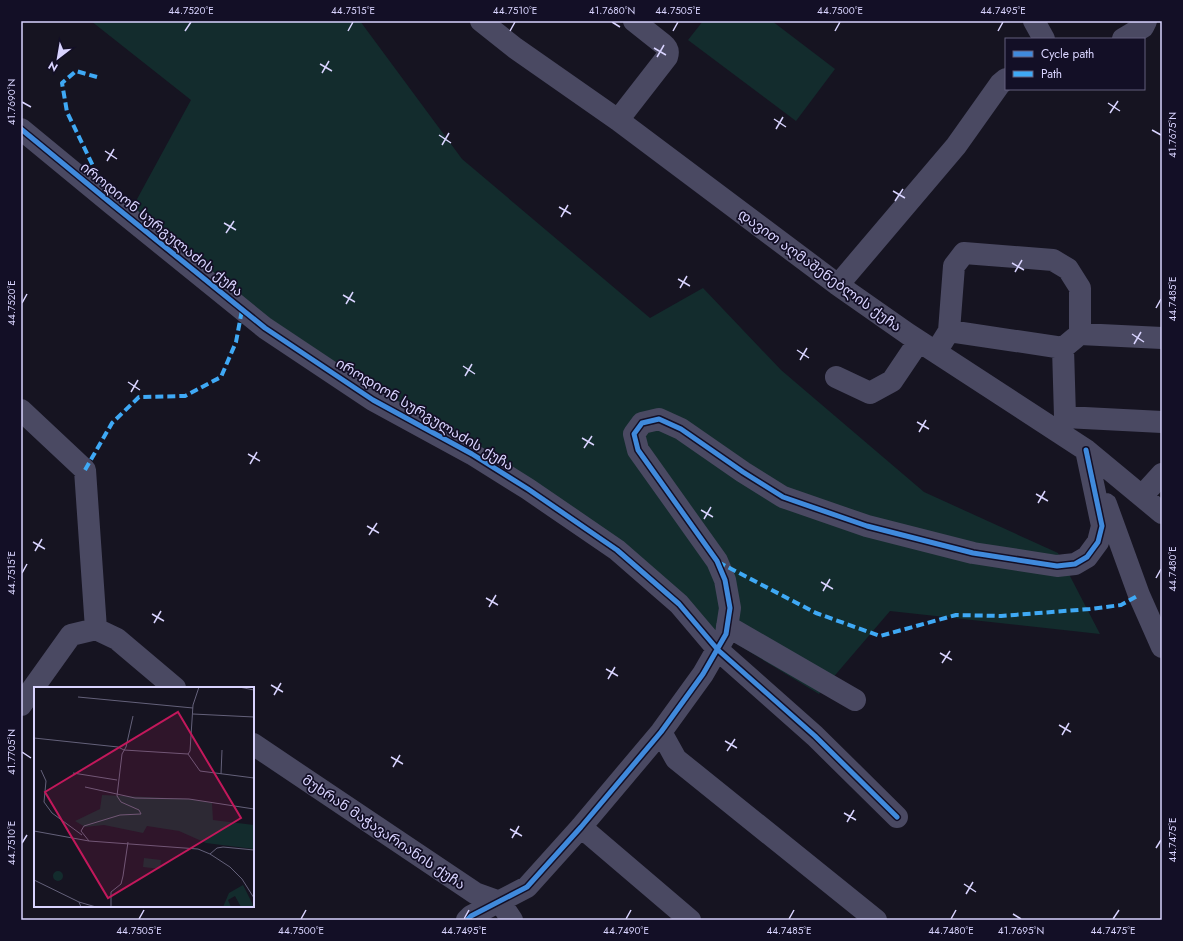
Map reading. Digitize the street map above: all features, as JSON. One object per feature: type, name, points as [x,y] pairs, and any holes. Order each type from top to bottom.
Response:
[{"type":"street","name":"დავით აღმაშენებლის ქუჩა","points":[[481,21],[515,48],[618,120],[838,285],[928,346],[1060,424],[1086,450],[1162,513]]},
{"type":"street","points":[[618,120],[667,57],[668,52],[667,48],[663,44],[634,21]]},
{"type":"street","points":[[1034,21],[1043,38]]},
{"type":"street","points":[[1125,38],[1143,27],[1146,21]]},
{"type":"street","points":[[838,285],[956,146],[1000,84],[1005,80]]},
{"type":"street","name":"იროდიონ სურგულაძის ქუჩა","points":[[21,129],[265,328],[373,400],[472,454],[528,489],[617,550],[680,604],[718,650],[816,736],[897,817]]},
{"type":"street","points":[[949,331],[954,266],[964,253],[1053,260],[1068,269],[1080,288],[1080,334]]},
{"type":"street","points":[[836,377],[870,393],[892,382],[928,346],[949,331],[1063,348],[1080,334],[1162,338]]},
{"type":"street","points":[[1063,348],[1060,424],[1162,422]]},
{"type":"street","points":[[21,410],[85,470],[96,629]]},
{"type":"street","points":[[467,920],[527,887],[581,827],[661,732],[703,674],[726,634],[730,608],[725,580],[716,561],[638,450],[634,434],[642,423],[659,419],[681,429],[743,472],[783,497],[867,526],[973,554],[1057,566],[1075,564],[1087,557],[1098,542],[1102,526],[1086,450]]},
{"type":"street","points":[[1086,450],[1139,595],[1162,647]]},
{"type":"street","points":[[1142,496],[1162,474]]},
{"type":"street","points":[[727,626],[855,700]]},
{"type":"street","points":[[34,687],[72,636],[96,629],[117,639],[174,687]]},
{"type":"street","points":[[21,705],[34,687]]},
{"type":"street","points":[[661,732],[676,759],[876,920]]},
{"type":"street","name":"მუხრან მაჭავარიანის ქუჩა","points":[[254,745],[475,893],[500,902]]},
{"type":"street","points":[[581,827],[690,920]]},
{"type":"street","points":[[500,902],[512,920]]},
{"type":"green space","points":[[91,21],[360,21],[462,159],[650,318],[703,288],[781,370],[924,492],[1058,553],[1100,634],[890,611],[819,694],[702,623],[637,559],[262,327],[130,212],[191,100]]},
{"type":"green space","points":[[703,21],[772,21],[835,69],[796,121],[688,40]]},
{"type":"marked path","points":[[97,77],[76,71],[62,83],[67,112],[109,199]]},
{"type":"marked path","points":[[85,470],[112,423],[139,397],[185,396],[221,377],[236,342],[242,310]]},
{"type":"marked path","points":[[718,562],[816,613],[880,636],[956,615],[1001,616],[1090,609],[1121,605],[1139,595]]},
{"type":"cycle path","points":[[21,129],[265,328],[373,400],[472,454],[528,489],[617,550],[679,604],[718,650],[815,736],[897,817]]},
{"type":"cycle path","points":[[467,920],[471,916],[527,887],[581,827],[661,732],[703,674],[726,634],[730,608],[725,580],[717,561],[638,450],[634,434],[642,423],[659,419],[681,429],[743,472],[783,497],[867,526],[973,553],[1057,566],[1075,564],[1087,557],[1098,542],[1102,526],[1086,450]]}]
